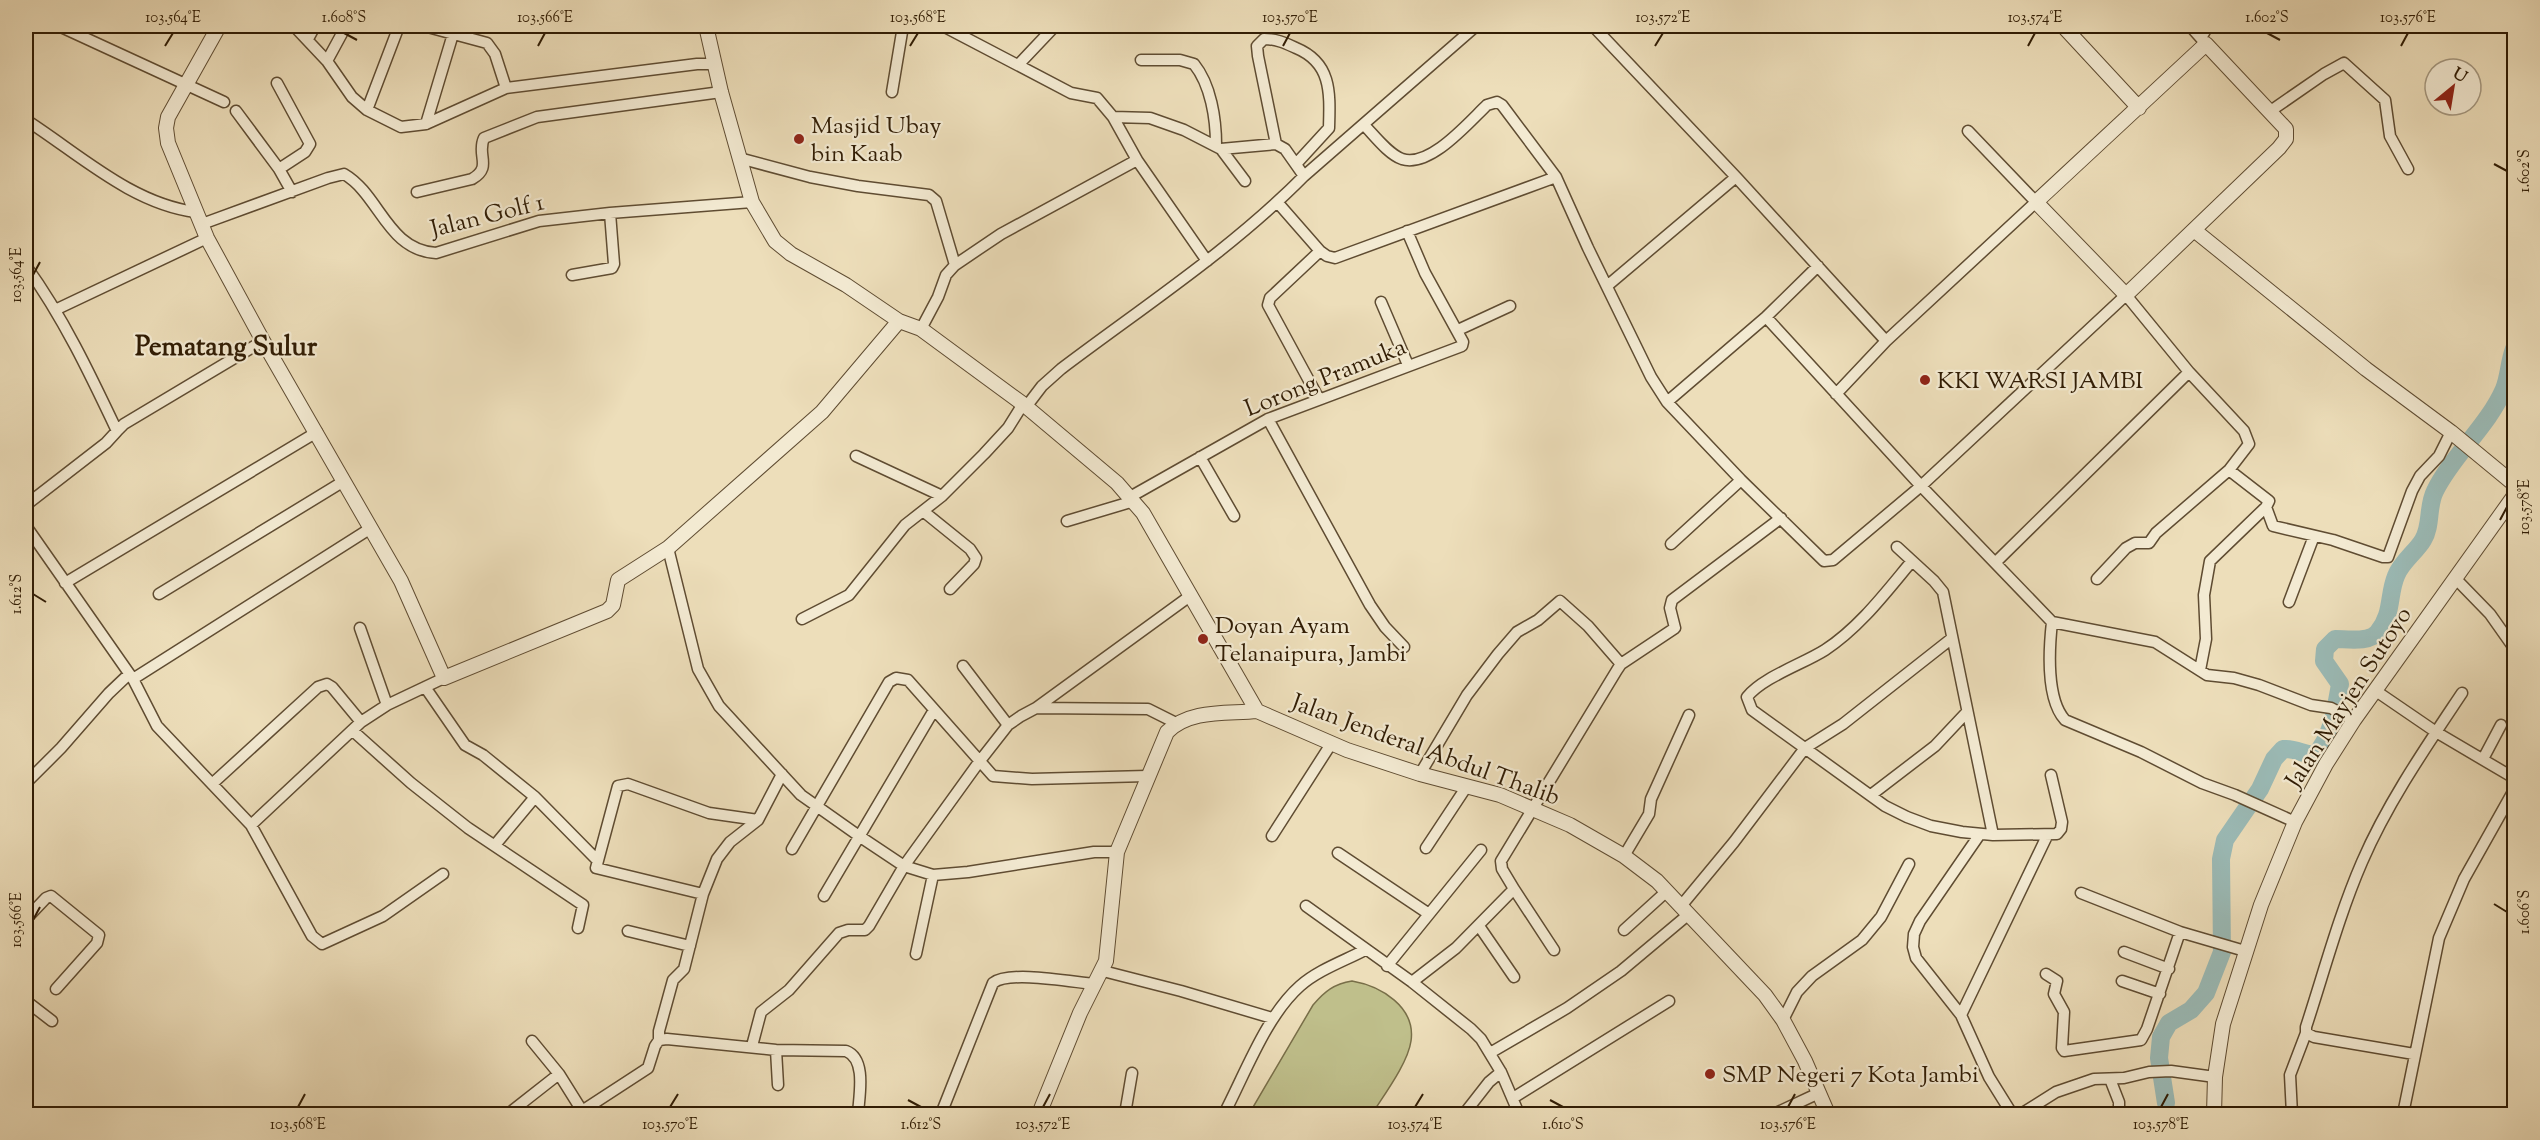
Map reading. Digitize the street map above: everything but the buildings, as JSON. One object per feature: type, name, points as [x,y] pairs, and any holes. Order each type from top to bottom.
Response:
[{"type":"street","points":[[59,26],[224,102]]},
{"type":"street","points":[[219,26],[168,117],[166,128],[168,143],[207,238],[263,341],[401,581],[444,678]]},
{"type":"street","points":[[294,26],[327,61],[352,97],[368,110],[401,127],[426,124],[506,88],[697,63],[714,64]]},
{"type":"street","points":[[308,39],[315,26]]},
{"type":"street","points":[[327,61],[346,26]]},
{"type":"street","points":[[368,110],[399,26]]},
{"type":"street","points":[[432,26],[487,43],[495,54],[506,88]]},
{"type":"street","points":[[892,92],[903,26]]},
{"type":"street","points":[[943,26],[961,29],[1071,93],[1100,100],[1113,117],[1137,160],[1207,261]]},
{"type":"street","points":[[1019,64],[1055,26]]},
{"type":"street","points":[[802,619],[849,595],[905,525],[942,496],[1008,428],[1042,386],[1061,369],[1207,261],[1278,203],[1304,176],[1476,26]]},
{"type":"street","points":[[1593,26],[1736,177],[1886,341]]},
{"type":"street","points":[[2063,26],[2139,108]]},
{"type":"street","points":[[1364,125],[1393,154],[1412,161],[1428,157],[1487,105],[1497,102],[1556,177],[1651,377],[1667,402],[1818,557],[1829,562],[1921,486],[2126,295],[2283,144],[2286,129],[2190,26]]},
{"type":"street","points":[[1836,394],[1886,341],[2139,108],[2204,41],[2208,26]]},
{"type":"street","name":"Jalan Jenderal Abdul Thalib","points":[[711,27],[714,64],[738,158],[752,202],[775,242],[791,254],[846,285],[899,321],[921,329],[1024,406],[1117,483],[1132,499],[1257,711],[1331,744],[1420,774],[1500,795],[1534,809],[1570,825],[1624,856],[1667,891],[1765,995],[1783,1020],[1828,1114]]},
{"type":"street","points":[[426,124],[453,34]]},
{"type":"street","points":[[1276,144],[1258,56],[1257,46],[1264,39],[1277,39],[1307,52],[1324,69],[1329,104],[1329,128],[1296,164]]},
{"type":"street","points":[[1142,60],[1180,60],[1194,64],[1206,85],[1215,118],[1219,147]]},
{"type":"street","points":[[2269,112],[2344,63],[2385,100],[2390,136],[2408,169]]},
{"type":"street","points":[[277,83],[310,144],[305,152],[279,169]]},
{"type":"street","points":[[417,192],[472,179],[479,175],[483,166],[481,144],[484,138],[537,117],[721,92]]},
{"type":"street","points":[[236,111],[279,169],[292,192]]},
{"type":"street","points":[[1113,117],[1150,118],[1184,130],[1219,147],[1245,181]]},
{"type":"street","points":[[26,120],[99,170],[154,202],[199,218]]},
{"type":"street","points":[[1968,131],[2126,295],[2189,372],[2248,438],[2248,448],[2229,470],[2156,533],[2149,543],[2135,543],[2126,548],[2097,579]]},
{"type":"street","points":[[1219,147],[1276,144],[1285,149],[1304,176]]},
{"type":"street","points":[[738,158],[810,177],[929,195],[936,201],[955,265]]},
{"type":"street","points":[[921,329],[938,297],[946,275],[955,265],[1001,234],[1137,160]]},
{"type":"street","name":"Jalan Golf 1","points":[[199,218],[292,192],[344,174],[362,189],[399,237],[422,252],[436,253],[540,221],[752,202]]},
{"type":"street","points":[[1278,203],[1320,251],[1327,256],[1343,256],[1556,177]]},
{"type":"street","points":[[1607,286],[1736,177]]},
{"type":"street","points":[[572,275],[612,268],[614,264],[610,213]]},
{"type":"street","points":[[2194,230],[2366,369],[2477,452],[2514,484]]},
{"type":"street","points":[[1407,231],[1425,273],[1458,330],[1510,306]]},
{"type":"street","points":[[55,309],[207,238]]},
{"type":"street","points":[[1319,399],[1268,305],[1270,298],[1320,251]]},
{"type":"street","points":[[26,266],[55,309],[87,367],[117,431]]},
{"type":"street","points":[[1667,402],[1766,317],[1818,266]]},
{"type":"street","points":[[1381,302],[1408,365]]},
{"type":"street","points":[[1766,317],[1921,486],[1996,561],[2052,622],[2155,642],[2206,675],[2250,683],[2312,705],[2335,710],[2354,720]]},
{"type":"street","points":[[251,825],[361,722],[387,705],[444,678],[607,611],[613,605],[618,580],[668,548],[822,412],[899,321]]},
{"type":"street","name":"Lorong Pramuka","points":[[1067,521],[1132,499],[1268,419],[1462,346],[1463,342],[1458,330]]},
{"type":"street","points":[[26,505],[106,442],[124,424],[263,341]]},
{"type":"street","points":[[1996,561],[2189,372]]},
{"type":"street","points":[[1268,419],[1370,605],[1404,647]]},
{"type":"street","points":[[65,583],[317,432]]},
{"type":"street","points":[[2266,507],[2273,526],[2334,540],[2383,557],[2388,556],[2412,491],[2420,476],[2439,456],[2454,434]]},
{"type":"street","points":[[856,456],[942,496]]},
{"type":"street","points":[[1200,457],[1234,516]]},
{"type":"street","points":[[2200,670],[2206,639],[2204,595],[2210,561],[2266,507],[2269,501],[2229,470]]},
{"type":"street","points":[[1671,544],[1741,480]]},
{"type":"street","points":[[159,594],[344,481]]},
{"type":"street","name":"Jalan Mayjen Sutoyo","points":[[2214,1114],[2215,1077],[2223,1024],[2239,949],[2295,822],[2326,764],[2354,720],[2514,496]]},
{"type":"street","points":[[923,511],[970,549],[976,558],[974,564],[950,589]]},
{"type":"street","points":[[1554,950],[1514,890],[1502,869],[1501,861],[1621,664],[1672,632],[1675,623],[1670,603],[1678,594],[1738,553],[1781,518]]},
{"type":"street","points":[[26,526],[131,676],[157,726],[251,825],[312,936],[322,944],[383,916],[443,874]]},
{"type":"street","points":[[26,783],[62,748],[104,698],[131,676],[371,528]]},
{"type":"street","points":[[2289,602],[2314,536]]},
{"type":"street","points":[[1897,546],[1943,592],[1993,835]]},
{"type":"street","points":[[668,548],[698,669],[718,706],[801,795],[859,836],[904,866],[933,875],[968,872],[1094,852],[1117,852]]},
{"type":"street","points":[[1912,561],[1870,612],[1827,649],[1757,687],[1747,698],[1752,710],[1885,806],[1931,826],[1993,835],[2047,836],[2057,834],[2062,822],[2051,775]]},
{"type":"street","points":[[2455,578],[2490,614],[2514,648]]},
{"type":"street","points":[[752,1046],[761,1012],[789,990],[839,933],[848,930],[865,930],[869,926],[904,866],[1008,725],[1036,708],[1190,596]]},
{"type":"street","points":[[1420,774],[1467,695],[1498,654],[1517,632],[1538,620],[1560,601],[1588,626],[1621,664]]},
{"type":"street","points":[[2052,622],[2048,649],[2058,712],[2066,720],[2141,752],[2202,783],[2295,822]]},
{"type":"street","points":[[360,628],[387,705]]},
{"type":"street","points":[[1490,1053],[1567,1008],[1621,971],[1685,910],[1805,748],[1843,724],[1951,639]]},
{"type":"street","points":[[963,666],[1008,725]]},
{"type":"street","points":[[792,849],[891,680],[900,678],[908,680],[993,776],[1032,779],[1147,776]]},
{"type":"street","points":[[212,784],[318,687],[327,684],[332,687],[361,722]]},
{"type":"street","points":[[425,687],[465,745],[483,755],[535,796],[597,860]]},
{"type":"street","points":[[2376,691],[2436,732],[2514,778]]},
{"type":"street","points":[[2292,1114],[2290,1075],[2362,861],[2374,835],[2462,693]]},
{"type":"street","points":[[1036,708],[1148,709],[1176,723]]},
{"type":"street","points":[[824,896],[934,710]]},
{"type":"street","points":[[1040,1114],[1080,1013],[1106,961],[1117,852],[1167,732],[1176,723],[1188,717],[1257,711]]},
{"type":"street","points":[[1871,795],[1935,746],[1967,712]]},
{"type":"street","points":[[1624,856],[1649,814],[1651,799],[1689,716]]},
{"type":"street","points":[[2483,759],[2501,725]]},
{"type":"street","points":[[353,730],[440,806],[583,905],[578,928]]},
{"type":"street","points":[[1272,836],[1331,744]]},
{"type":"street","points":[[532,1041],[559,1074],[583,1113],[648,1068],[659,1040],[659,1031],[673,980],[684,969],[703,894],[717,859],[730,842],[758,820],[783,774]]},
{"type":"street","points":[[703,894],[596,868],[615,792],[623,783],[709,813],[758,820]]},
{"type":"street","points":[[1426,848],[1467,786]]},
{"type":"street","points":[[2403,1114],[2439,938],[2464,879],[2514,790]]},
{"type":"street","points":[[495,845],[535,796]]},
{"type":"street","points":[[1980,834],[1920,921],[1914,934],[1913,947],[1919,963],[1961,1015],[1989,1077],[2012,1114]]},
{"type":"street","points":[[1961,1015],[2047,836]]},
{"type":"street","points":[[1387,966],[1481,850]]},
{"type":"street","points":[[1338,853],[1429,914]]},
{"type":"street","points":[[1783,1020],[1797,992],[1812,976],[1862,940],[1881,917],[1909,864]]},
{"type":"street","points":[[916,954],[933,875]]},
{"type":"street","points":[[1412,982],[1479,926],[1514,890]]},
{"type":"street","points":[[1624,930],[1667,891]]},
{"type":"street","points":[[2081,893],[2180,932],[2239,949]]},
{"type":"street","points":[[26,920],[46,898],[51,896],[99,935],[97,943],[56,989]]},
{"type":"street","points":[[1306,906],[1412,982],[1471,1029],[1490,1053],[1501,1072],[1520,1114]]},
{"type":"street","points":[[1479,926],[1514,977]]},
{"type":"street","points":[[628,931],[690,946]]},
{"type":"street","points":[[2046,974],[2057,983],[2054,994],[2064,1012],[2062,1048],[2065,1052],[2141,1041],[2169,969],[2180,932]]},
{"type":"street","points":[[1224,1114],[1272,1018],[1300,986],[1323,971],[1365,950]]},
{"type":"street","points":[[2124,952],[2169,969]]},
{"type":"street","points":[[1102,971],[1272,1018]]},
{"type":"street","points":[[940,1114],[993,983],[1003,977],[1094,984]]},
{"type":"street","points":[[2122,981],[2160,994]]},
{"type":"street","points":[[26,1001],[52,1021]]},
{"type":"street","points":[[1514,1098],[1669,1001]]},
{"type":"street","points":[[2306,1033],[2314,1038],[2414,1054]]},
{"type":"street","points":[[659,1040],[752,1046],[776,1050],[852,1053],[857,1059],[859,1068],[858,1114]]},
{"type":"street","points":[[776,1050],[778,1085]]},
{"type":"street","points":[[2021,1114],[2056,1092],[2077,1084],[2149,1072],[2171,1071],[2215,1077]]},
{"type":"street","points":[[1464,1114],[1489,1082],[1501,1072]]},
{"type":"street","points":[[1125,1114],[1132,1073]]},
{"type":"street","points":[[508,1114],[559,1074]]},
{"type":"street","points":[[2109,1079],[2119,1102],[2119,1114]]},
{"type":"street","points":[[1774,1114],[1819,1093]]},
{"type":"green space","points":[[1352,981],[1374,988],[1394,1000],[1408,1018],[1411,1029],[1411,1041],[1405,1059],[1372,1114],[1249,1114],[1313,1005],[1330,989]]},
{"type":"waterway","points":[[2166,1103],[2159,1058],[2161,1037],[2169,1023],[2191,1010],[2206,993],[2222,952],[2221,859],[2225,840],[2260,789],[2274,759],[2283,749],[2315,755],[2326,740],[2340,684],[2324,661],[2325,649],[2335,639],[2370,638],[2383,625],[2398,571],[2426,534],[2435,491],[2497,403],[2506,384],[2514,349]]},
{"type":"place","name":"Masjid Ubay bin Kaab","points":[[799,139]]},
{"type":"place","name":"KKI WARSI JAMBI","points":[[1925,380]]},
{"type":"place","name":"Doyan Ayam Telanaipura, Jambi","points":[[1203,639]]},
{"type":"place","name":"SMP Negeri 7 Kota Jambi","points":[[1710,1074]]},
{"type":"district","name":"Pematang Sulur","points":[[226,346]]}]
